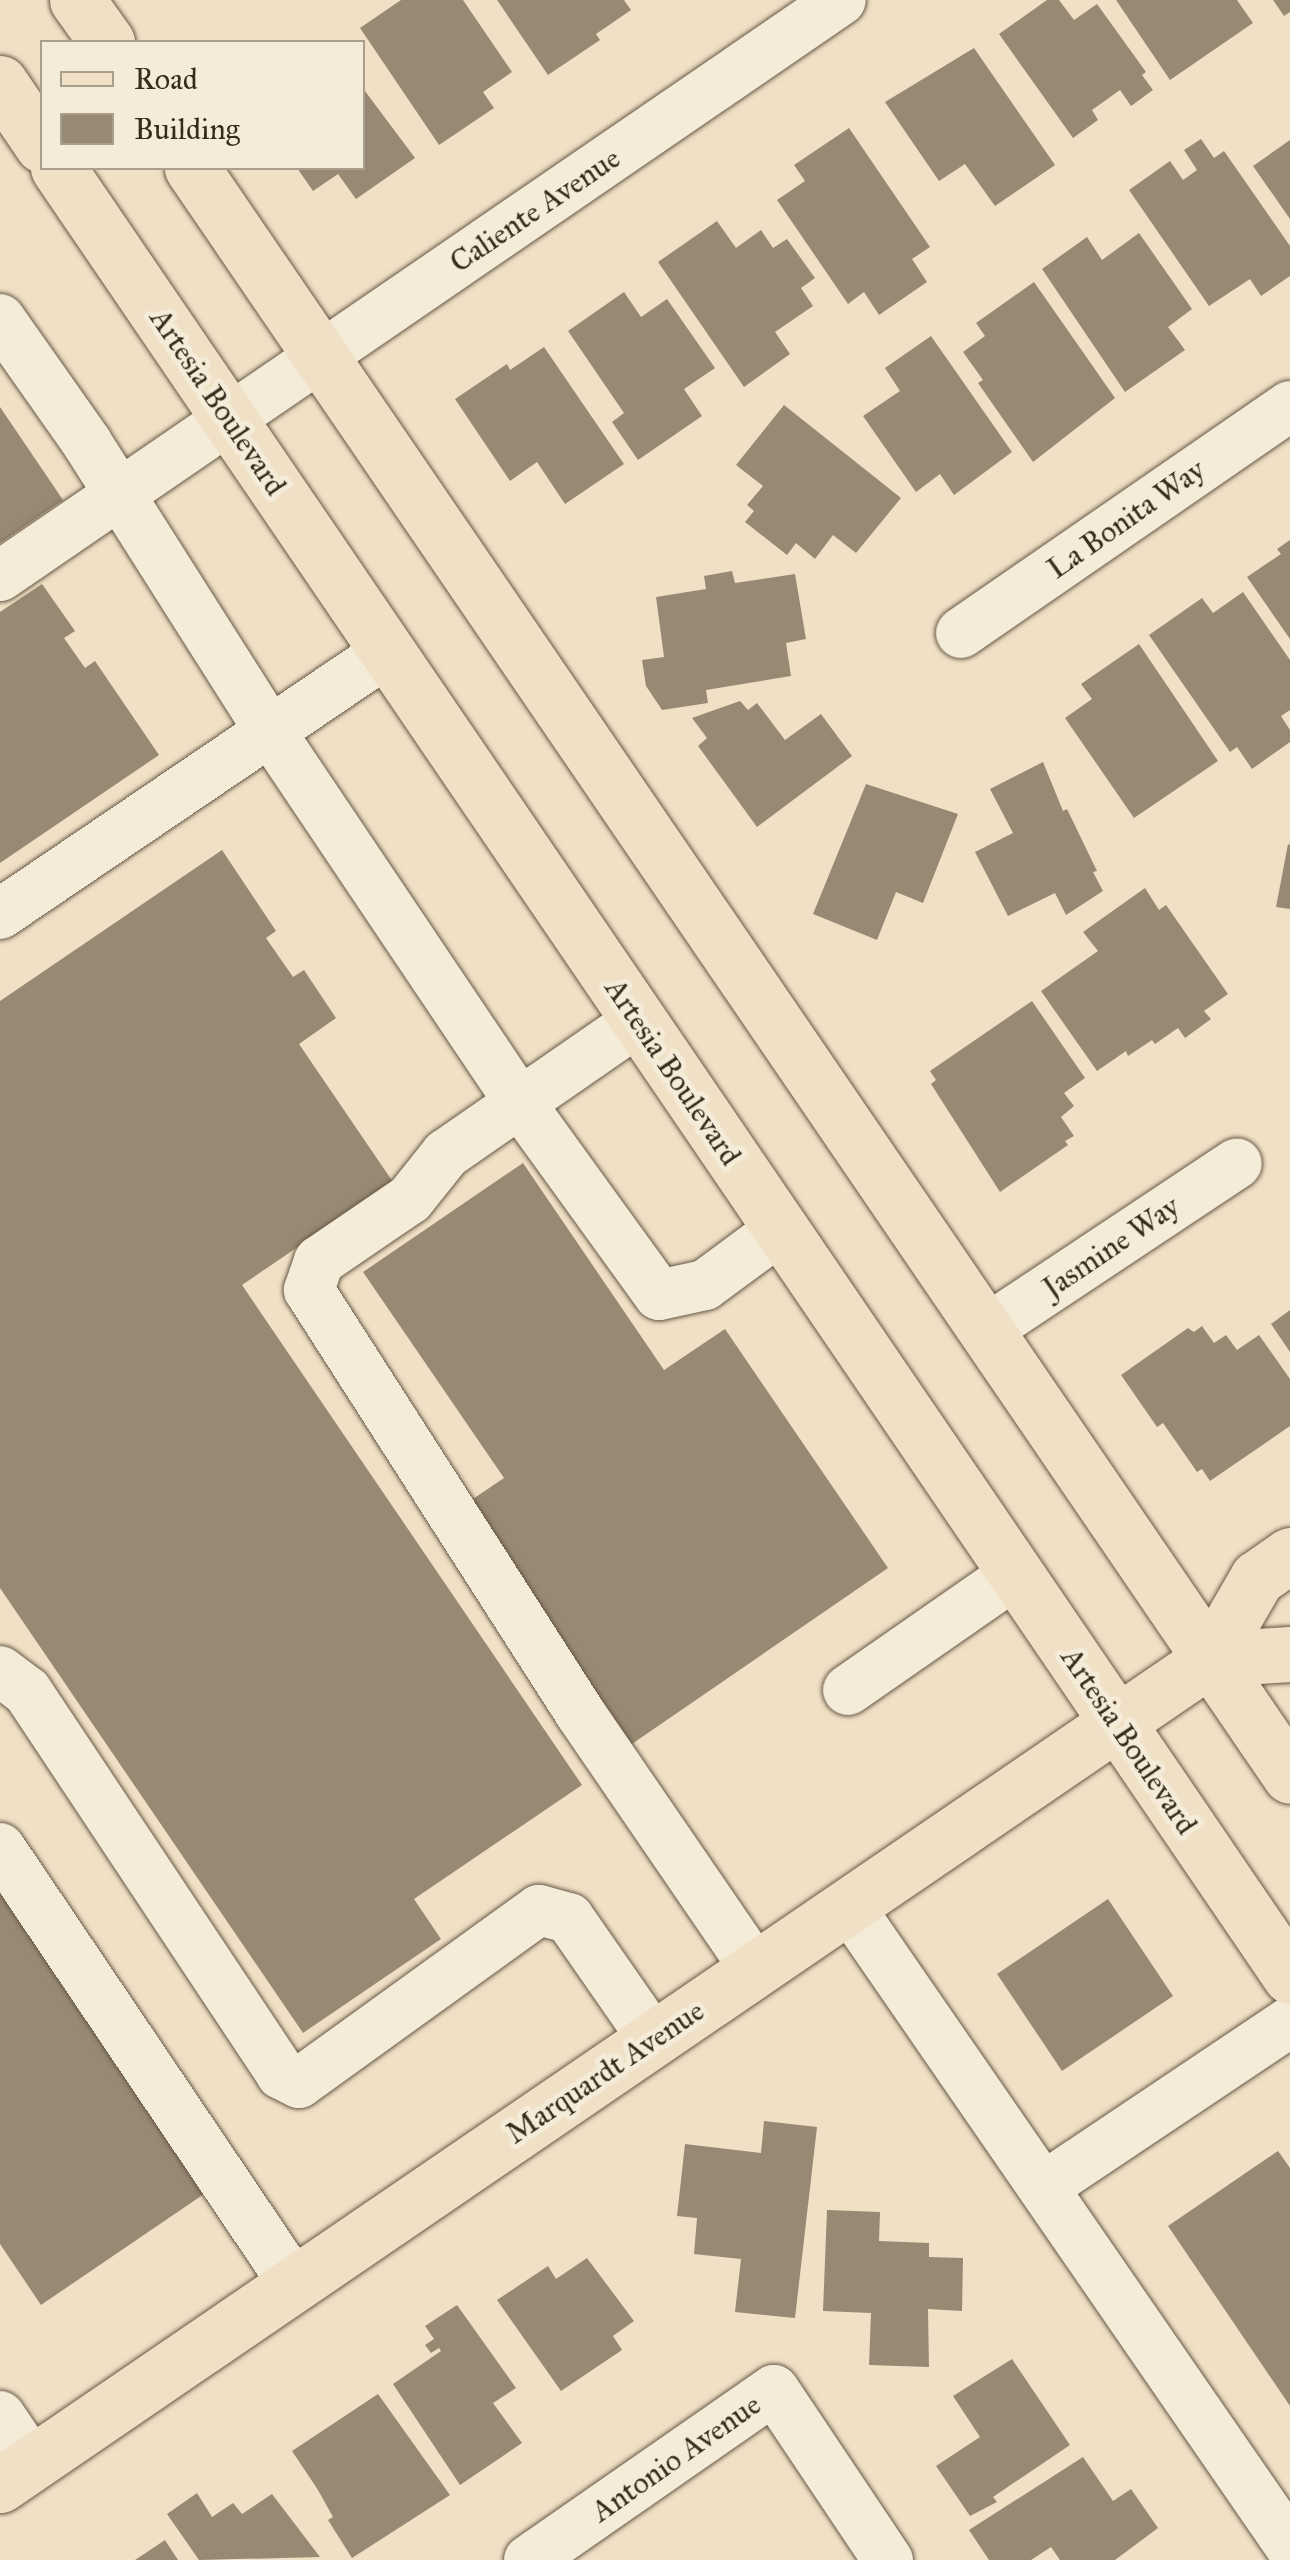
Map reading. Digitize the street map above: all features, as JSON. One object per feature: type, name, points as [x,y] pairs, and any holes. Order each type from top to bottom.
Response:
[{"type":"main road","points":[[77,0],[106,40]]},
{"type":"main road","points":[[0,82],[40,142]]},
{"type":"main road","name":"Artesia Boulevard","points":[[59,170],[1290,1976]]},
{"type":"main road","points":[[193,170],[1290,1776]]},
{"type":"main road","name":"Marquardt Avenue","points":[[16,2474],[1210,1659],[1257,1578],[1290,1555]]},
{"type":"main road","points":[[1210,1659],[1290,1654]]},
{"type":"street","name":"Caliente Avenue","points":[[0,576],[841,0]]},
{"type":"street","points":[[0,319],[120,496],[270,731],[520,1102],[658,1295],[706,1285],[781,1229]]},
{"type":"street","name":"La Bonita Way","points":[[961,633],[1290,406]]},
{"type":"street","points":[[0,914],[388,652]]},
{"type":"street","points":[[638,1021],[446,1154],[410,1199],[319,1261],[308,1290],[580,1713],[755,1969]]},
{"type":"street","name":"Jasmine Way","points":[[986,1330],[1237,1163]]},
{"type":"street","points":[[848,1690],[1015,1574]]},
{"type":"street","points":[[0,1671],[26,1691],[281,2074],[299,2083],[540,1910],[569,1918],[653,2039]]},
{"type":"street","points":[[0,1848],[294,2284]]},
{"type":"street","points":[[848,1905],[1290,2546]]},
{"type":"street","points":[[1045,2186],[1290,2022]]},
{"type":"street","name":"Antonio Avenue","points":[[529,2560],[774,2390],[888,2560]]},
{"type":"street","points":[[0,2416],[16,2474]]},
{"type":"building","points":[[401,0],[463,0],[512,72],[483,92],[494,108],[439,145],[360,28]]},
{"type":"building","points":[[497,0],[624,0],[631,10],[596,34],[600,40],[548,75]]},
{"type":"building","points":[[1047,0],[1059,0],[1074,20],[1097,4],[1146,72],[1142,75],[1153,90],[1131,106],[1120,90],[1092,110],[1098,120],[1073,138],[999,34]]},
{"type":"building","points":[[1116,0],[1237,0],[1253,23],[1170,80]]},
{"type":"building","points":[[1273,0],[1290,0],[1290,12],[1284,16]]},
{"type":"building","points":[[974,48],[1055,165],[995,206],[965,164],[939,181],[885,102]]},
{"type":"building","points":[[365,91],[415,158],[356,199],[338,174],[313,191],[298,170],[365,170]]},
{"type":"building","points":[[849,128],[930,247],[912,259],[927,282],[879,315],[864,292],[848,304],[777,200],[805,181],[794,165]]},
{"type":"building","points":[[1201,139],[1214,158],[1224,151],[1290,246],[1290,276],[1261,296],[1250,279],[1209,306],[1129,190],[1170,161],[1183,180],[1197,170],[1184,150]]},
{"type":"building","points":[[1290,140],[1290,219],[1253,166]]},
{"type":"building","points":[[717,221],[736,248],[761,230],[773,248],[787,239],[815,278],[801,288],[813,306],[775,332],[790,354],[744,387],[658,262]]},
{"type":"building","points":[[1139,233],[1192,309],[1168,327],[1185,350],[1125,392],[1042,269],[1087,237],[1102,260]]},
{"type":"building","points":[[1034,282],[1115,398],[1033,462],[978,383],[983,380],[963,352],[985,336],[976,323]]},
{"type":"building","points":[[624,292],[641,317],[667,299],[715,368],[684,389],[702,416],[638,460],[612,422],[624,413],[568,331]]},
{"type":"building","points":[[931,336],[1012,452],[954,495],[940,474],[916,492],[863,416],[900,391],[885,368]]},
{"type":"building","points":[[544,347],[624,464],[565,504],[537,462],[510,481],[455,399],[507,364],[510,370]]},
{"type":"building","points":[[784,405],[901,498],[856,553],[833,535],[815,559],[796,543],[787,555],[745,522],[754,511],[747,505],[763,486],[736,465]]},
{"type":"building","points":[[0,407],[63,500],[0,543]]},
{"type":"building","points":[[1290,540],[1290,639],[1247,577],[1281,554],[1277,549]]},
{"type":"building","points":[[732,571],[735,583],[795,574],[806,639],[786,643],[791,676],[706,690],[708,703],[662,710],[646,686],[642,660],[664,657],[656,597],[706,589],[704,576]]},
{"type":"building","points":[[42,584],[75,631],[64,638],[85,668],[95,661],[159,755],[0,863],[0,612]]},
{"type":"building","points":[[1243,592],[1290,660],[1290,710],[1281,716],[1290,730],[1290,742],[1252,769],[1237,747],[1230,752],[1149,635],[1202,598],[1213,613]]},
{"type":"building","points":[[1139,644],[1218,761],[1134,818],[1065,718],[1092,699],[1081,684]]},
{"type":"building","points":[[740,701],[748,710],[757,703],[785,740],[821,714],[852,756],[757,827],[698,746],[707,738],[692,718]]},
{"type":"building","points":[[1043,762],[1103,891],[1066,915],[1055,893],[1008,916],[975,852],[1013,833],[990,789]]},
{"type":"building","points":[[866,784],[958,814],[923,903],[896,892],[877,940],[813,914]]},
{"type":"building","points":[[1290,845],[1290,909],[1276,907]]},
{"type":"building","points":[[222,850],[276,931],[266,938],[293,977],[304,970],[336,1018],[299,1044],[393,1182],[242,1285],[582,1785],[414,1899],[441,1939],[303,2033],[0,1588],[0,1001]]},
{"type":"building","points":[[1145,888],[1159,910],[1166,905],[1228,994],[1204,1011],[1211,1019],[1185,1038],[1178,1028],[1128,1056],[1126,1051],[1097,1071],[1041,991],[1098,951],[1083,932]]},
{"type":"building","points":[[1032,1001],[1085,1078],[1064,1093],[1074,1106],[1061,1117],[1074,1136],[1065,1141],[1068,1145],[1000,1192],[931,1084],[936,1080],[930,1071]]},
{"type":"building","points":[[523,1163],[664,1370],[725,1329],[888,1568],[629,1746],[464,1505],[504,1478],[363,1272]]},
{"type":"building","points":[[1290,1310],[1290,1352],[1271,1324]]},
{"type":"building","points":[[1202,1326],[1214,1343],[1226,1335],[1237,1350],[1259,1335],[1290,1379],[1290,1426],[1210,1481],[1202,1469],[1197,1472],[1163,1423],[1157,1427],[1121,1375],[1188,1328],[1194,1332]]},
{"type":"building","points":[[0,1893],[204,2194],[41,2305],[0,2244]]},
{"type":"building","points":[[1108,1899],[1173,1996],[1062,2071],[997,1974]]},
{"type":"building","points":[[764,2121],[817,2127],[795,2318],[735,2312],[741,2259],[694,2254],[697,2218],[677,2216],[685,2144],[761,2153]]},
{"type":"building","points":[[1278,2151],[1290,2168],[1290,2406],[1168,2226]]},
{"type":"building","points":[[827,2210],[880,2212],[879,2241],[929,2243],[929,2257],[963,2258],[962,2311],[928,2309],[929,2367],[869,2365],[871,2313],[823,2311]]},
{"type":"building","points":[[587,2258],[634,2321],[613,2336],[622,2350],[561,2391],[497,2300],[548,2266],[556,2279]]},
{"type":"building","points":[[457,2305],[516,2388],[493,2403],[522,2443],[460,2485],[393,2384],[441,2351],[439,2348],[431,2353],[425,2345],[434,2339],[425,2326]]},
{"type":"building","points":[[1012,2359],[1070,2445],[993,2497],[997,2502],[970,2516],[936,2466],[980,2437],[953,2396]]},
{"type":"building","points":[[378,2394],[450,2495],[352,2558],[328,2520],[333,2517],[318,2490],[292,2451]]},
{"type":"building","points":[[1083,2457],[1113,2501],[1131,2489],[1158,2528],[1115,2560],[1060,2560],[1051,2547],[1031,2560],[989,2560],[969,2530]]},
{"type":"building","points":[[197,2493],[212,2517],[233,2503],[242,2514],[272,2494],[320,2557],[199,2560],[167,2514]]},
{"type":"building","points":[[165,2540],[178,2560],[135,2560]]}]
